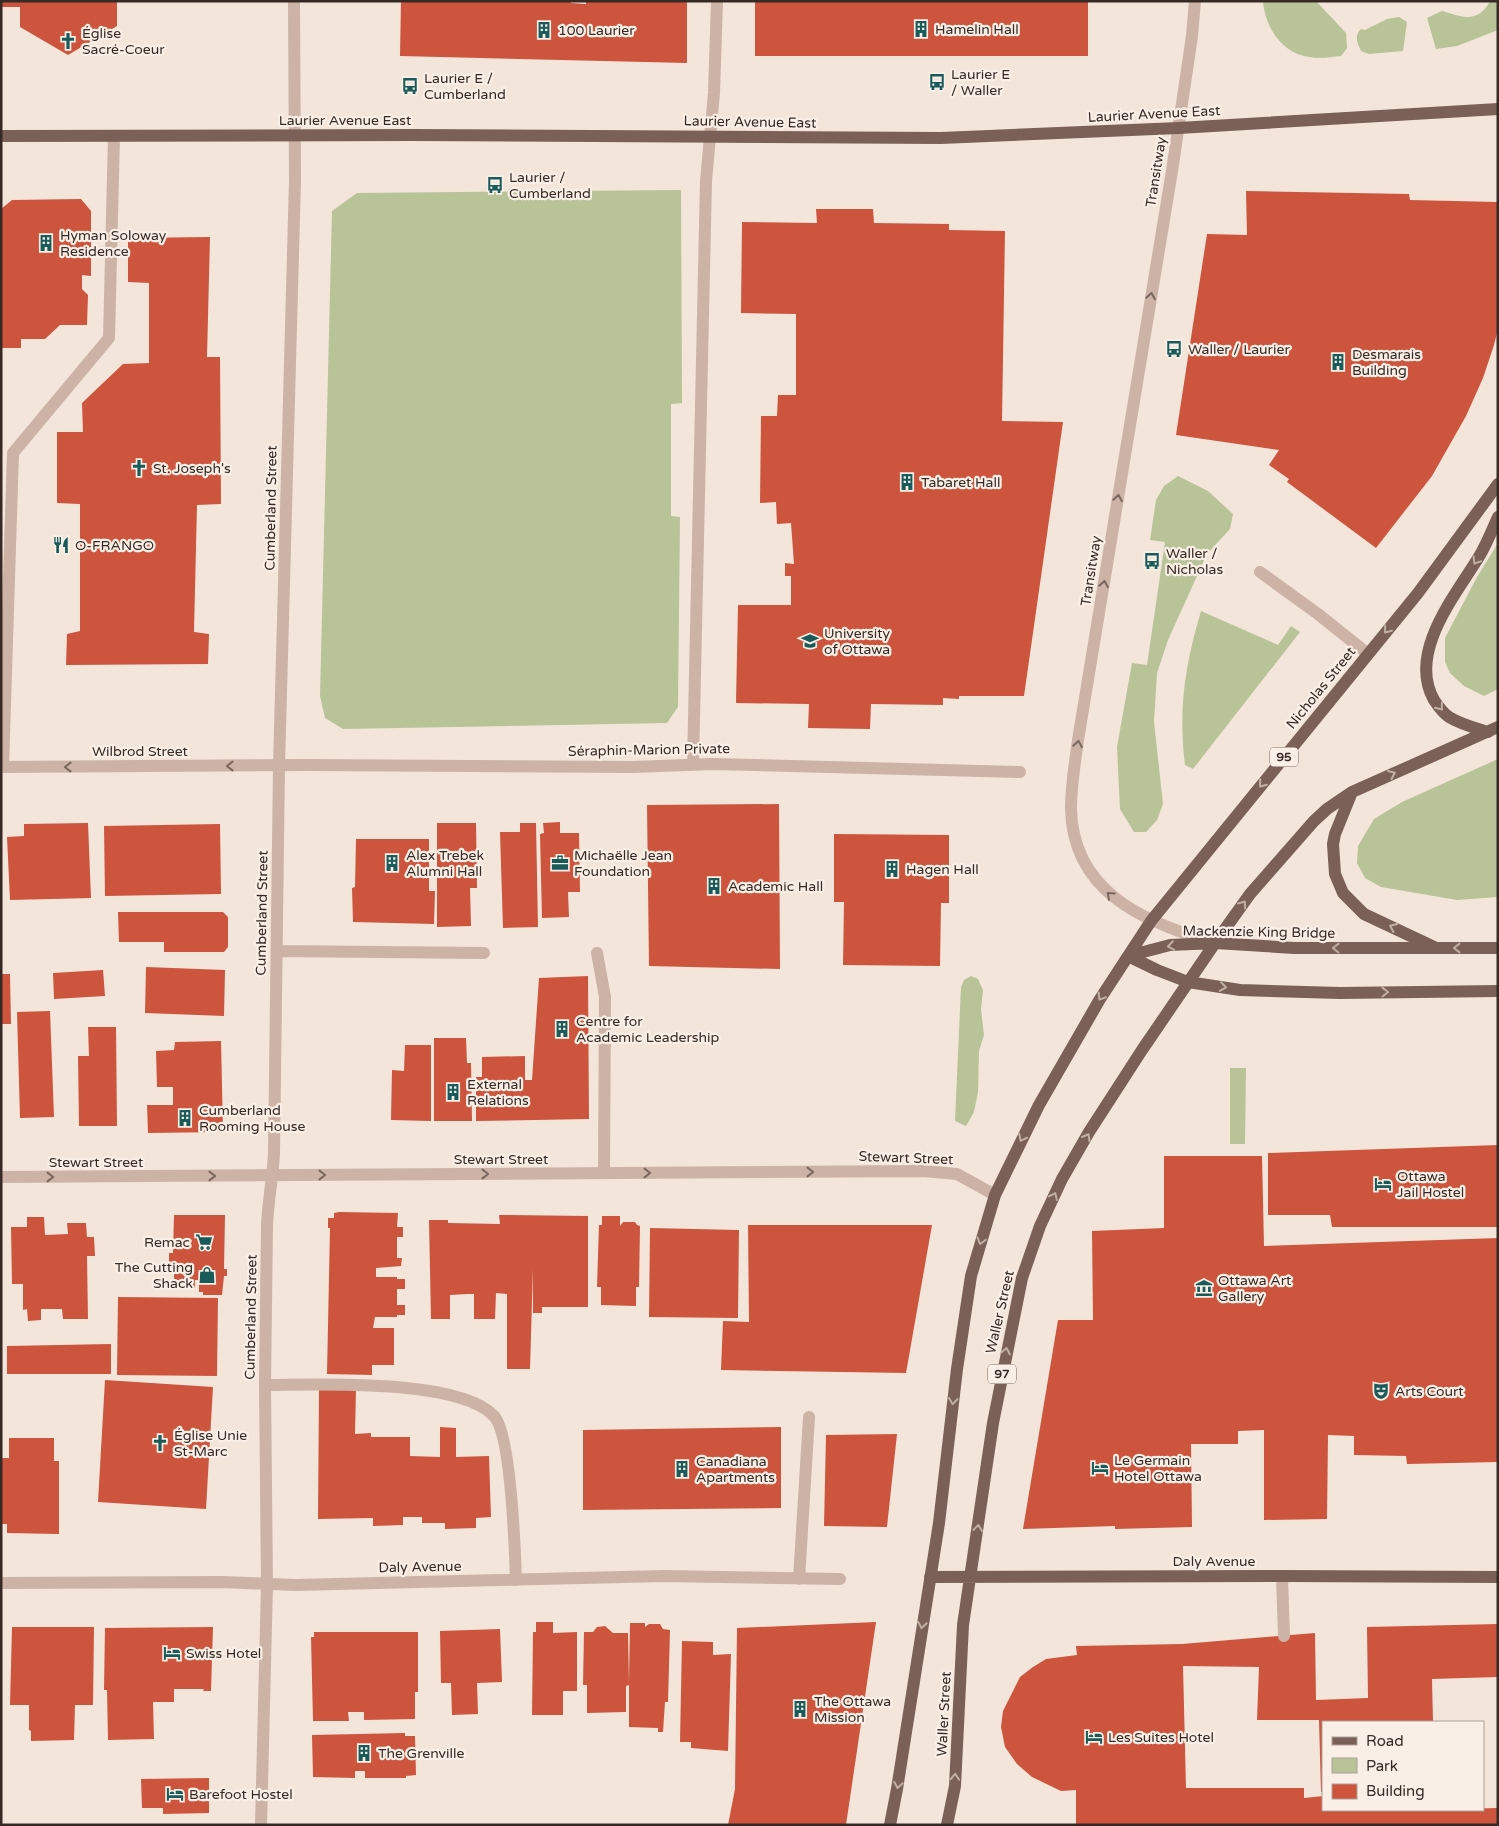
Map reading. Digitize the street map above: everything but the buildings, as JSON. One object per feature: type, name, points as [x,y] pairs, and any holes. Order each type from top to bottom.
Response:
[{"type":"main road","name":"Laurier Avenue East","points":[[1,136],[950,137],[1179,128],[1498,108]]},
{"type":"main road","name":"Nicholas Street","points":[[1128,956],[1151,921],[1418,592],[1498,484]]},
{"type":"main road","points":[[1493,730],[1470,726],[1446,715],[1437,705],[1428,689],[1425,669],[1428,650],[1438,626],[1481,553],[1498,517]]},
{"type":"main road","points":[[1215,943],[1250,894],[1314,821],[1327,809],[1352,792],[1493,730]]},
{"type":"main road","points":[[1352,792],[1335,834],[1333,844],[1335,874],[1343,893],[1364,914],[1437,948]]},
{"type":"main road","name":"Mackenzie King Bridge","points":[[1128,956],[1170,945],[1215,943],[1294,948],[1498,948]]},
{"type":"main road","name":"Waller Street","points":[[947,1825],[954,1786],[963,1625],[993,1423],[1008,1339],[1022,1278],[1040,1226],[1062,1179],[1089,1132],[1215,943]]},
{"type":"main road","points":[[890,1825],[898,1789],[939,1523],[957,1369],[972,1276],[995,1195],[1039,1104],[1100,999],[1128,956],[1188,982],[1240,990],[1340,992],[1493,991]]},
{"type":"main road","name":"Daly Avenue","points":[[930,1577],[1282,1576],[1498,1578]]},
{"type":"street","name":"Cumberland Street","points":[[261,1825],[267,1585],[265,1385],[268,1202],[273,1175],[279,766],[295,136],[294,1]]},
{"type":"street","points":[[693,764],[705,204],[717,1]]},
{"type":"street","name":"Transitway","points":[[1195,1],[1179,128],[1078,740],[1072,781],[1071,810],[1074,833],[1080,853],[1100,886],[1116,901],[1151,921],[1180,933],[1215,943]]},
{"type":"street","points":[[2,767],[13,454],[109,338],[114,136]]},
{"type":"street","points":[[1260,572],[1318,614],[1368,654]]},
{"type":"street","name":"Séraphin-Marion Private","points":[[279,766],[633,767],[693,764],[818,765],[1020,772]]},
{"type":"street","name":"Wilbrod Street","points":[[2,767],[279,766]]},
{"type":"street","points":[[277,950],[484,953]]},
{"type":"street","points":[[597,953],[605,997],[604,1173]]},
{"type":"street","name":"Stewart Street","points":[[1,1177],[923,1171],[957,1174],[995,1195]]},
{"type":"street","points":[[265,1385],[369,1385],[410,1388],[455,1396],[483,1408],[495,1416],[500,1429],[508,1467],[516,1580]]},
{"type":"street","points":[[799,1579],[808,1417]]},
{"type":"street","name":"Daly Avenue","points":[[1,1583],[233,1582],[267,1585],[665,1576],[840,1579]]},
{"type":"street","points":[[1282,1576],[1284,1636]]},
{"type":"green space","points":[[1263,1],[1316,1],[1346,33],[1347,48],[1341,56],[1322,58],[1300,55],[1291,51],[1283,45],[1271,29],[1264,11]]},
{"type":"green space","points":[[1490,1],[1498,1],[1498,30],[1457,46],[1436,49],[1427,18],[1442,11],[1463,17],[1475,16]]},
{"type":"green space","points":[[1399,17],[1407,22],[1403,51],[1369,54],[1361,51],[1357,42],[1357,36],[1361,29],[1365,30],[1387,19]]},
{"type":"green space","points":[[681,190],[682,403],[671,404],[671,516],[680,517],[678,707],[667,723],[343,729],[325,718],[320,696],[332,211],[357,193]]},
{"type":"green space","points":[[1178,476],[1208,491],[1233,514],[1230,529],[1207,554],[1168,640],[1157,673],[1154,722],[1163,804],[1157,820],[1146,832],[1134,832],[1120,809],[1117,747],[1132,663],[1147,665],[1165,542],[1150,540],[1156,500],[1164,486]]},
{"type":"green space","points":[[1498,543],[1498,689],[1484,696],[1464,686],[1450,673],[1445,662],[1445,638],[1477,577]]},
{"type":"green space","points":[[1201,611],[1278,645],[1291,626],[1300,632],[1193,769],[1185,765],[1182,725],[1187,669]]},
{"type":"green space","points":[[1498,759],[1498,897],[1457,900],[1381,887],[1365,878],[1357,863],[1358,846],[1374,819],[1402,802]]},
{"type":"green space","points":[[971,976],[978,979],[983,990],[981,1009],[984,1035],[979,1051],[978,1092],[974,1112],[966,1126],[955,1121],[961,987],[964,980]]},
{"type":"green space","points":[[1230,1068],[1246,1068],[1245,1144],[1230,1144]]},
{"type":"place","name":"Hamelin Hall","points":[[921,29]]},
{"type":"place","name":"100 Laurier","points":[[544,30]]},
{"type":"place","name":"Église Sacré-Coeur","points":[[68,41]]},
{"type":"place","name":"Laurier E / Waller","points":[[937,82]]},
{"type":"place","name":"Laurier E / Cumberland","points":[[410,86]]},
{"type":"place","name":"Laurier / Cumberland","points":[[495,185]]},
{"type":"place","name":"Hyman Soloway Residence","points":[[46,243]]},
{"type":"place","name":"Waller / Laurier","points":[[1174,349]]},
{"type":"place","name":"Desmarais Building","points":[[1338,362]]},
{"type":"place","name":"St. Joseph's","points":[[139,468]]},
{"type":"place","name":"Tabaret Hall","points":[[907,482]]},
{"type":"place","name":"O-FRANGO","points":[[61,545]]},
{"type":"place","name":"Waller / Nicholas","points":[[1152,561]]},
{"type":"place","name":"University of Ottawa","points":[[810,641]]},
{"type":"place","name":"Alex Trebek Alumni Hall","points":[[392,863]]},
{"type":"place","name":"Michaëlle Jean Foundation","points":[[560,863]]},
{"type":"place","name":"Hagen Hall","points":[[892,869]]},
{"type":"place","name":"Academic Hall","points":[[714,886]]},
{"type":"place","name":"Centre for Academic Leadership","points":[[562,1029]]},
{"type":"place","name":"External Relations","points":[[453,1092]]},
{"type":"place","name":"Cumberland Rooming House","points":[[185,1118]]},
{"type":"place","name":"Ottawa Jail Hostel","points":[[1383,1184]]},
{"type":"place","name":"Remac","points":[[204,1242]]},
{"type":"place","name":"The Cutting Shack","points":[[207,1275]]},
{"type":"place","name":"Ottawa Art Gallery","points":[[1204,1288]]},
{"type":"place","name":"Arts Court","points":[[1381,1391]]},
{"type":"place","name":"Église Unie St-Marc","points":[[160,1443]]},
{"type":"place","name":"Le Germain Hotel Ottawa","points":[[1100,1468]]},
{"type":"place","name":"Canadiana Apartments","points":[[682,1469]]},
{"type":"place","name":"Swiss Hotel","points":[[172,1653]]},
{"type":"place","name":"The Ottawa Mission","points":[[800,1709]]},
{"type":"place","name":"Les Suites Hotel","points":[[1094,1737]]},
{"type":"place","name":"The Grenville","points":[[364,1753]]},
{"type":"place","name":"Barefoot Hostel","points":[[175,1794]]}]
